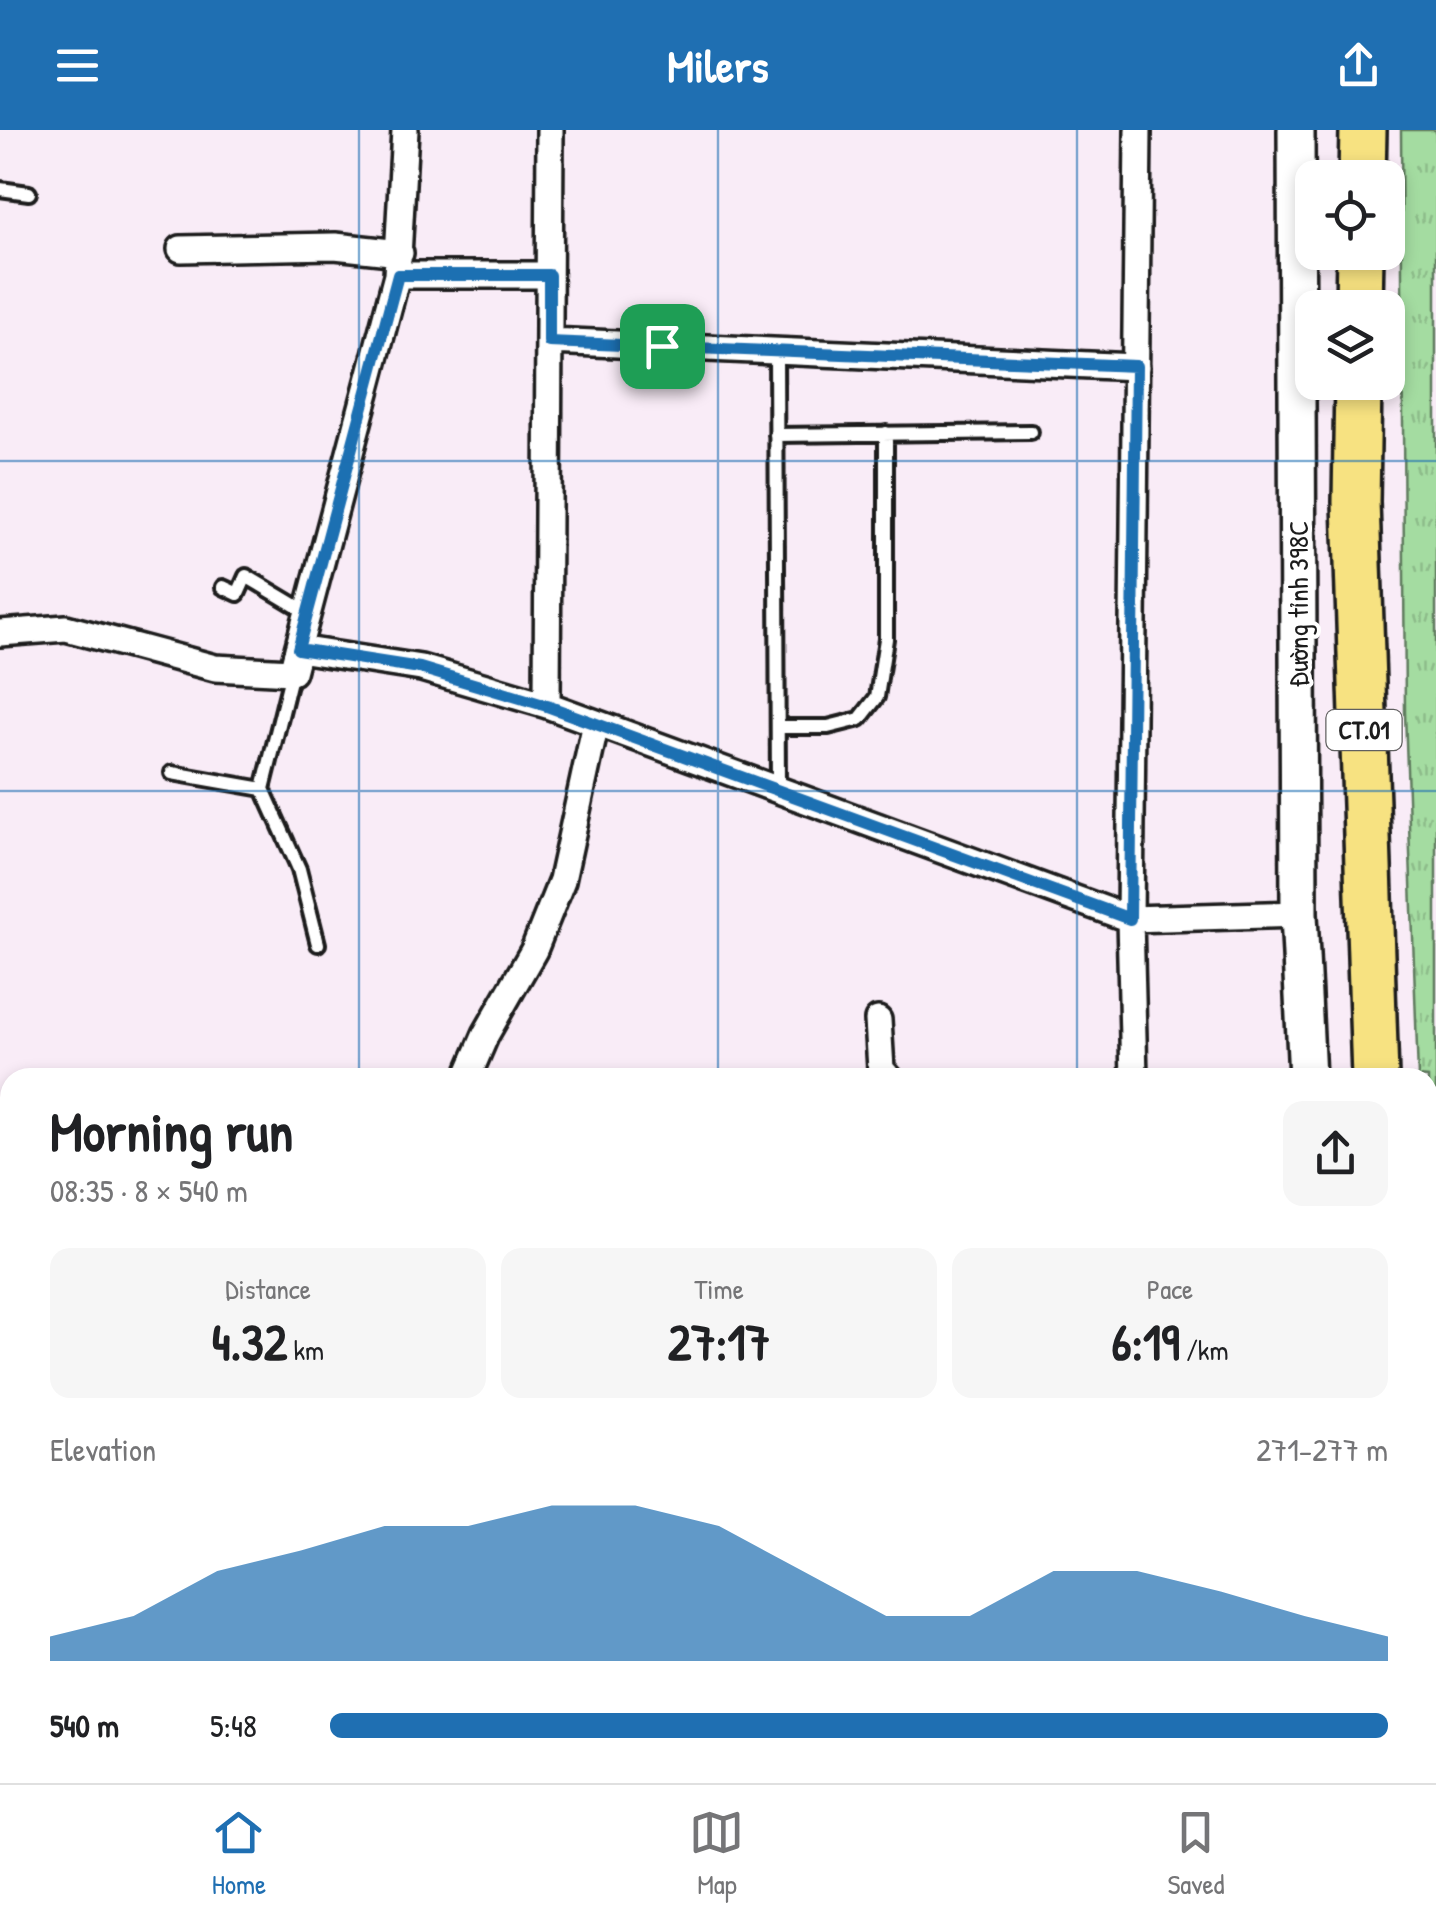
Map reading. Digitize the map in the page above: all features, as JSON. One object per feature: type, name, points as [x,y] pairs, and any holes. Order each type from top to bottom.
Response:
[{"type":"highway","points":[[1362,160],[1363,130]]},
{"type":"highway","name":"CT.01","points":[[1358,400],[1356,502],[1376,1068]]},
{"type":"main road","name":"Đường tỉnh 398C","points":[[1296,130],[1299,914],[1307,1068]]},
{"type":"street","points":[[295,661],[399,264],[405,130]]},
{"type":"street","points":[[547,706],[550,130]]},
{"type":"street","points":[[1134,1068],[1130,919],[1138,130]]},
{"type":"street","points":[[181,249],[334,246],[399,264],[549,275]]},
{"type":"street","points":[[549,342],[1136,366]]},
{"type":"street","points":[[0,633],[66,628],[215,668],[295,661],[420,668],[596,723],[1130,919],[1299,914]]},
{"type":"street","points":[[471,1068],[534,950],[562,880],[596,723]]},
{"type":"street","points":[[878,1020],[881,1068]]},
{"type":"lane","points":[[0,189],[29,194]]},
{"type":"lane","points":[[776,351],[778,790]]},
{"type":"lane","points":[[776,435],[1031,432]]},
{"type":"lane","points":[[778,727],[828,727],[860,718],[877,697],[886,639],[886,433]]},
{"type":"lane","points":[[222,587],[238,594],[246,576],[308,614]]},
{"type":"lane","points":[[295,661],[263,789],[298,869],[318,944]]},
{"type":"lane","points":[[172,773],[263,789]]},
{"type":"green space","points":[[1401,130],[1436,130],[1436,1068],[1418,1068],[1405,712],[1402,270],[1405,270],[1405,160],[1401,160]]},
{"type":"route","points":[[398,275],[549,275],[549,342],[662,346],[1136,366],[1130,919],[547,706],[420,668],[298,649],[398,275]]}]
